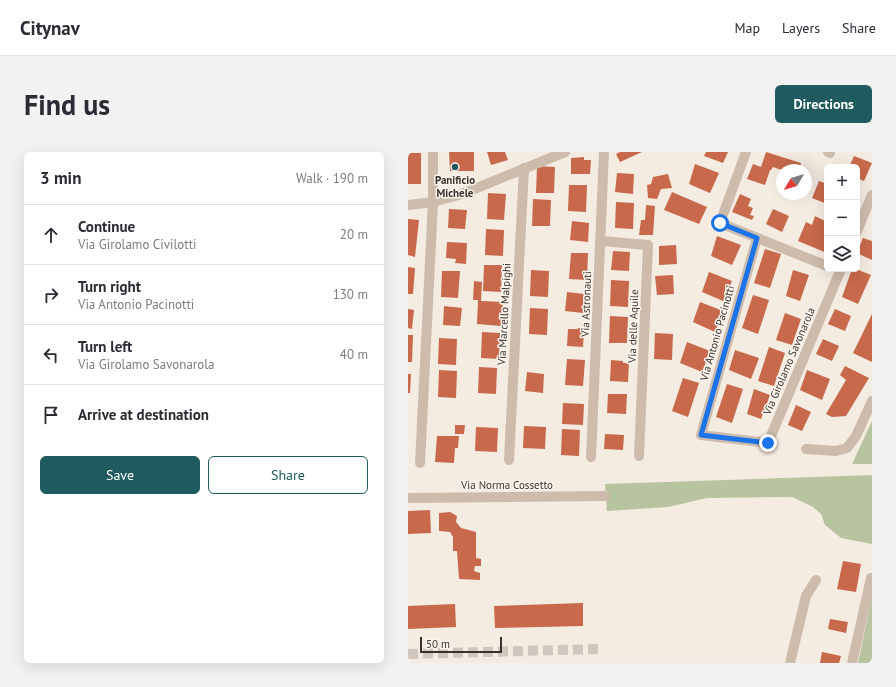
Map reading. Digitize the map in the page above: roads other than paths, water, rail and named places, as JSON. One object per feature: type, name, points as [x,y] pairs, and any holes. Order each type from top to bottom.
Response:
[{"type":"street","points":[[420,463],[433,202],[433,152]]},
{"type":"street","points":[[408,205],[433,202],[462,194],[524,168],[544,156],[565,152]]},
{"type":"street","name":"Via Astronauti","points":[[591,458],[604,152]]},
{"type":"street","points":[[746,152],[720,223],[824,265]]},
{"type":"street","name":"Via Marcello Malpighi","points":[[509,460],[524,168]]},
{"type":"street","points":[[860,223],[872,195]]},
{"type":"street","name":"Via Antonio Pacinotti","points":[[701,435],[757,238]]},
{"type":"street","name":"Via delle Aquile","points":[[601,241],[648,245],[639,456]]},
{"type":"street","name":"Via Girolamo Savonarola","points":[[701,435],[768,443],[837,272]]},
{"type":"street","points":[[806,449],[836,451],[847,448],[856,436],[872,401]]},
{"type":"street","name":"Via Norma Cossetto","points":[[408,498],[606,496]]},
{"type":"street","points":[[852,663],[871,578]]},
{"type":"street","points":[[790,663],[806,596],[816,580]]},
{"type":"tunnel","points":[[408,654],[598,649]]},
{"type":"place","name":"Panificio Michele","points":[[455,167]]}]
